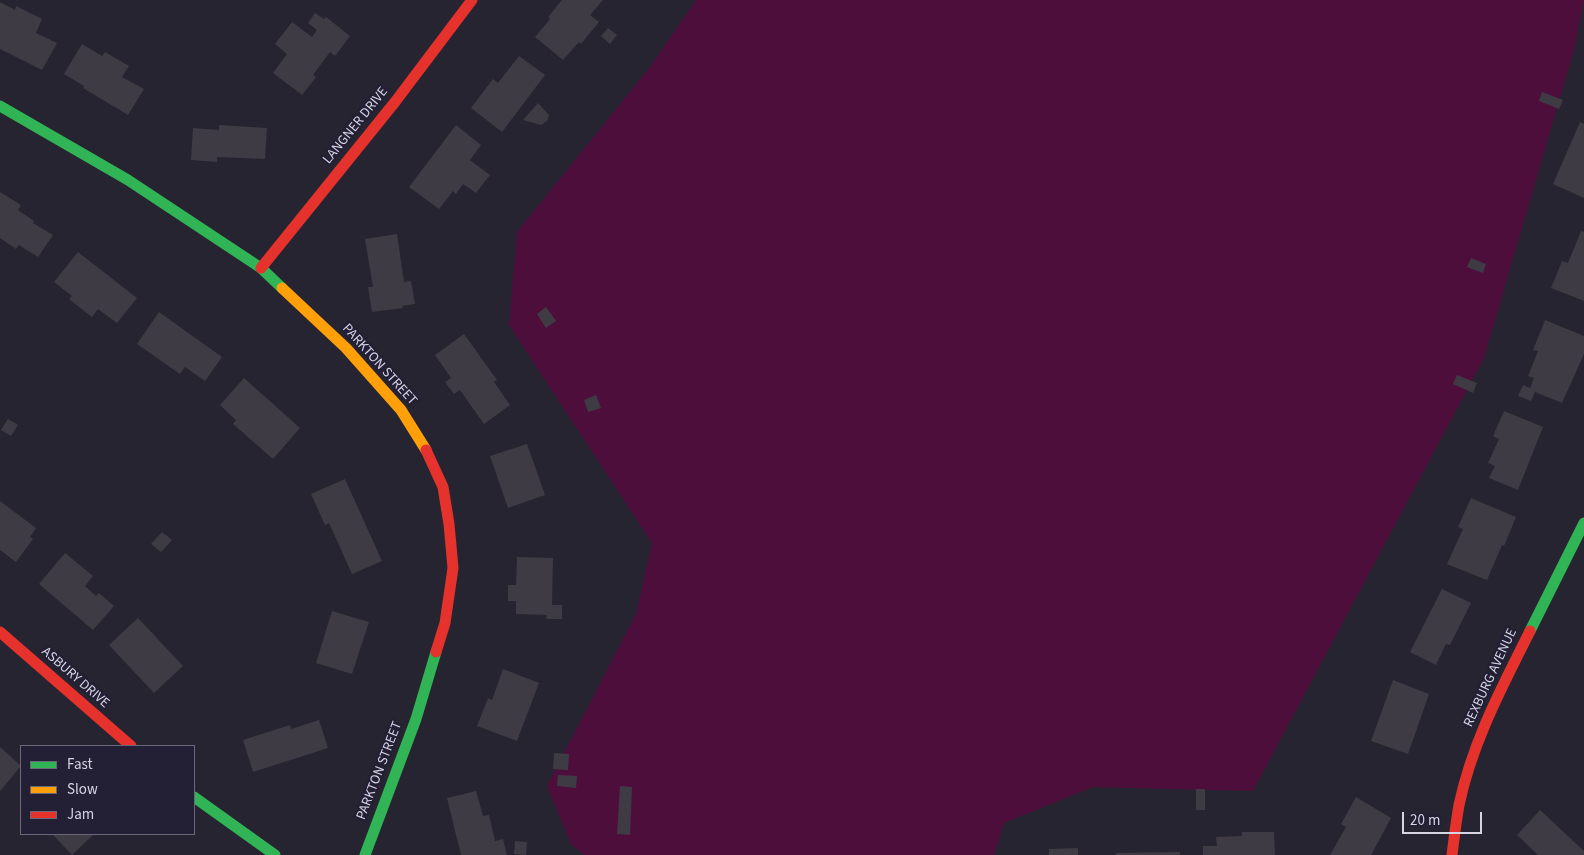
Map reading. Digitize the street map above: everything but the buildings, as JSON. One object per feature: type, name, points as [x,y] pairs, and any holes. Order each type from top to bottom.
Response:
[{"type":"street","name":"LANGNER DRIVE","points":[[261,268],[395,102],[472,0]]},
{"type":"street","name":"PARKTON STREET","points":[[0,106],[128,180],[261,268],[346,348],[401,410],[426,449],[443,487],[449,524],[453,568],[445,623],[416,719],[365,855]]},
{"type":"street","name":"REXBURG AVENUE","points":[[1452,855],[1459,805],[1488,713],[1584,524]]},
{"type":"street","name":"ASBURY DRIVE","points":[[0,632],[130,745]]},
{"type":"street","points":[[195,798],[275,855]]},
{"type":"shaded area","points":[[696,0],[1584,0],[1574,50],[1484,358],[1253,791],[1093,787],[1004,823],[994,855],[585,855],[571,844],[547,786],[636,614],[652,543],[509,325],[517,232],[650,67]]},
{"type":"traffic: fast","points":[[0,106],[128,180],[261,268],[282,288]]},
{"type":"traffic: fast","points":[[1530,631],[1584,523]]},
{"type":"traffic: fast","points":[[365,855],[416,719],[436,652]]},
{"type":"traffic: fast","points":[[195,798],[275,855]]},
{"type":"traffic: slow","points":[[282,288],[346,348],[401,410],[426,450]]},
{"type":"traffic: jam","points":[[261,268],[395,102],[472,0]]},
{"type":"traffic: jam","points":[[426,450],[443,487],[453,568],[445,623],[436,652]]},
{"type":"traffic: jam","points":[[1452,855],[1459,805],[1480,737],[1530,631]]},
{"type":"traffic: jam","points":[[0,632],[130,745]]}]
